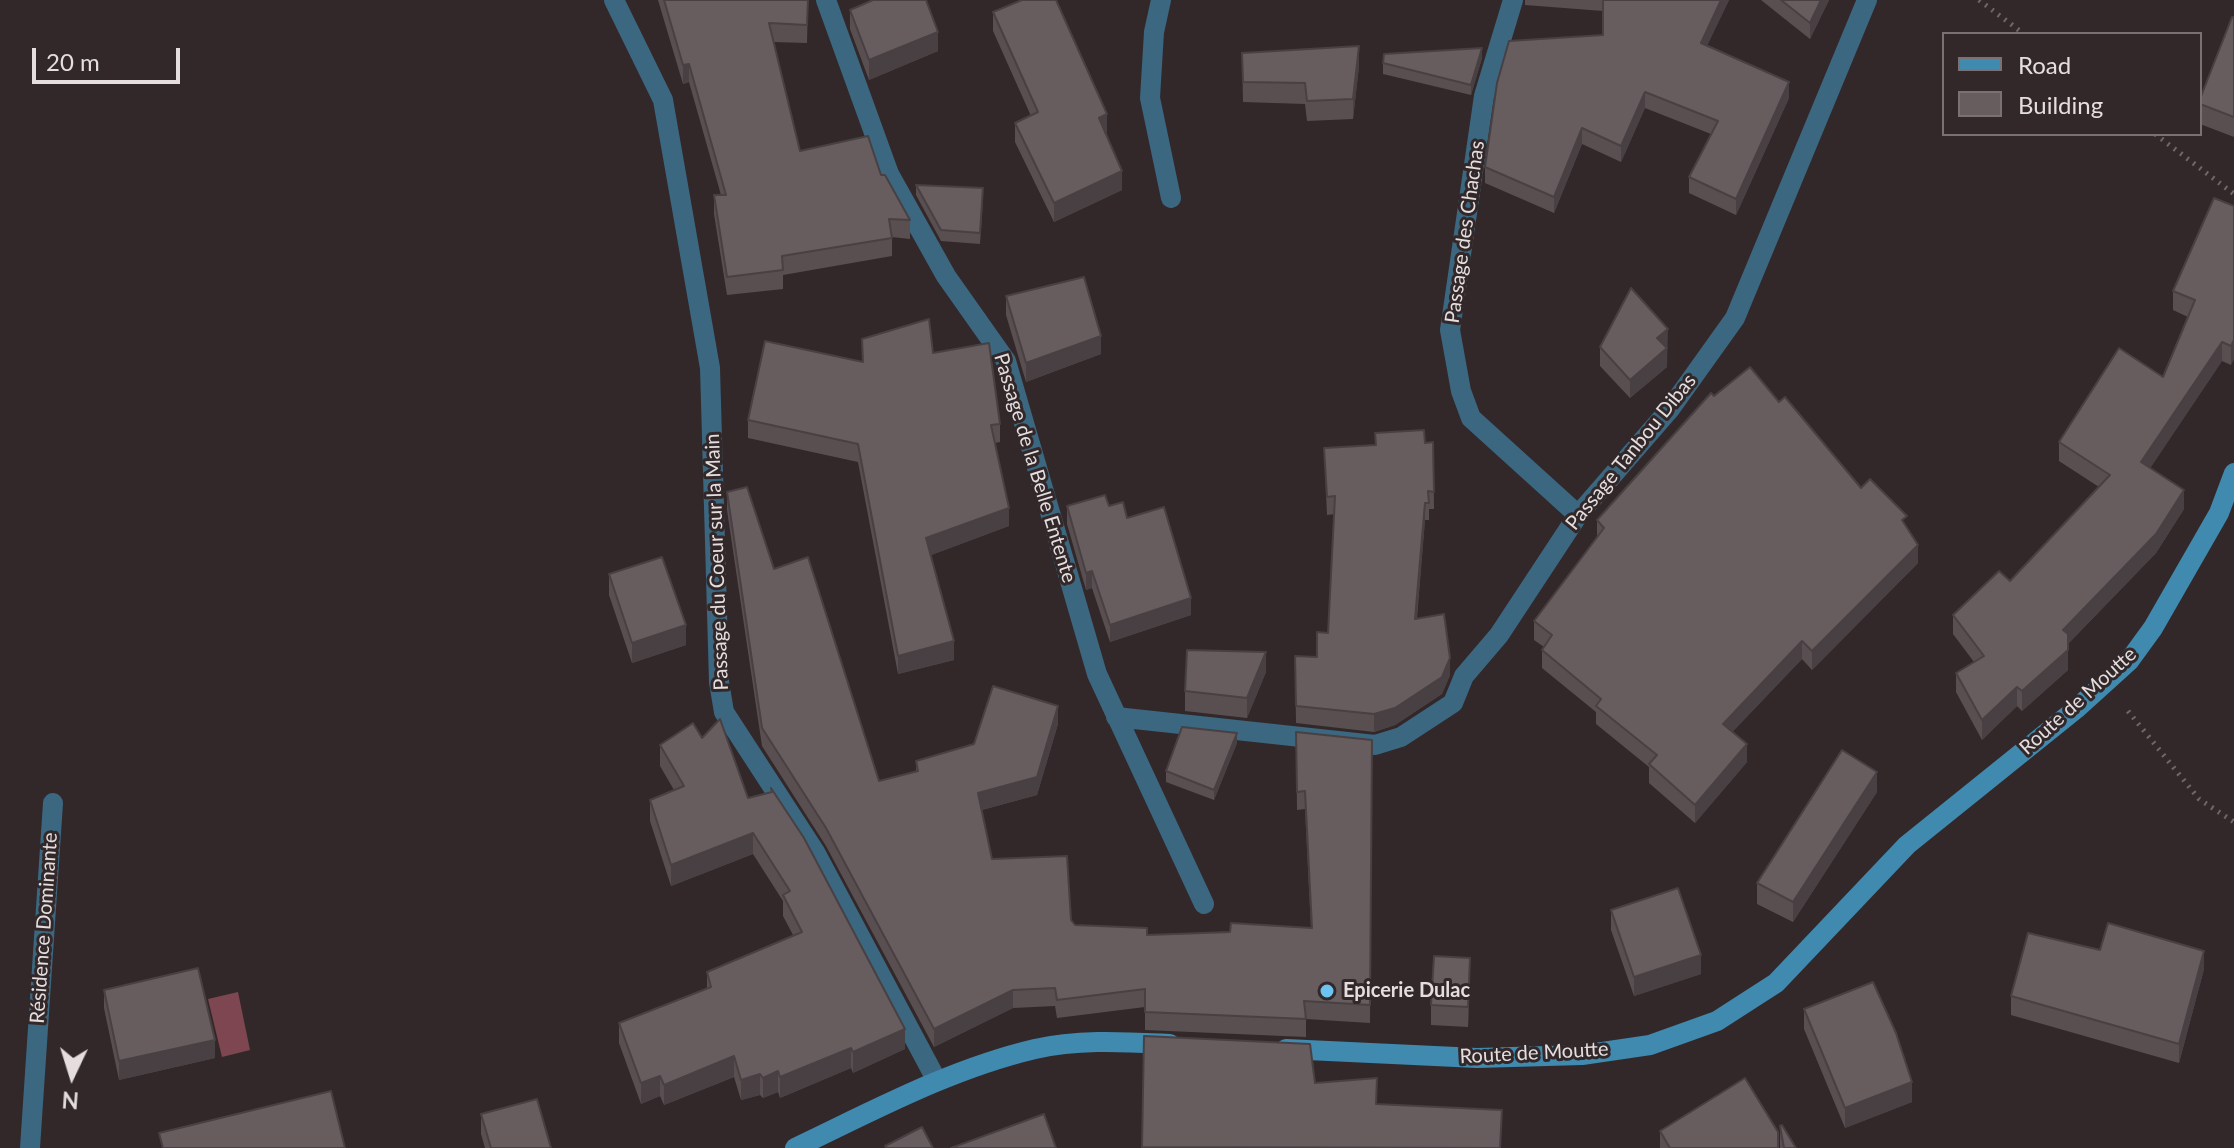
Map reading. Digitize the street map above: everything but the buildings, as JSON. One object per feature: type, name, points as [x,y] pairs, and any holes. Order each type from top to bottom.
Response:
[{"type":"main road","name":"Route de Moutte","points":[[1261,1048],[1477,1058],[1582,1055],[1650,1045],[1717,1021],[1776,983],[1907,845],[2129,661],[2153,628],[2219,513],[2234,473]]},
{"type":"main road","points":[[795,1148],[937,1081],[1036,1049],[1106,1041],[1183,1044]]},
{"type":"street","name":"Passage du Coeur sur la Main","points":[[614,0],[663,100],[710,368],[719,682],[724,712],[815,852],[937,1081]]},
{"type":"street","name":"Passage de la Belle Entente","points":[[826,0],[889,174],[946,276],[1006,361],[1097,674],[1204,904]]},
{"type":"street","points":[[1161,0],[1154,32],[1150,98],[1171,198]]},
{"type":"street","name":"Passage des Chachas","points":[[1513,0],[1484,96],[1450,330],[1461,391],[1471,418],[1578,515]]},
{"type":"street","name":"Passage Tanbou Dibas","points":[[1116,717],[1375,745],[1401,737],[1453,703],[1464,676],[1499,635],[1578,515],[1670,409],[1735,318],[1867,0]]},
{"type":"street","name":"Résidence Dominante","points":[[30,1148],[53,803]]},
{"type":"path","points":[[1979,0],[2021,32]]},
{"type":"path","points":[[2158,136],[2234,194]]},
{"type":"path","points":[[2105,682],[2199,799],[2234,822]]},
{"type":"shaded area","points":[[238,992],[250,1050],[222,1057],[208,999]]},
{"type":"place","name":"Epicerie Dulac","points":[[1327,991]]}]
